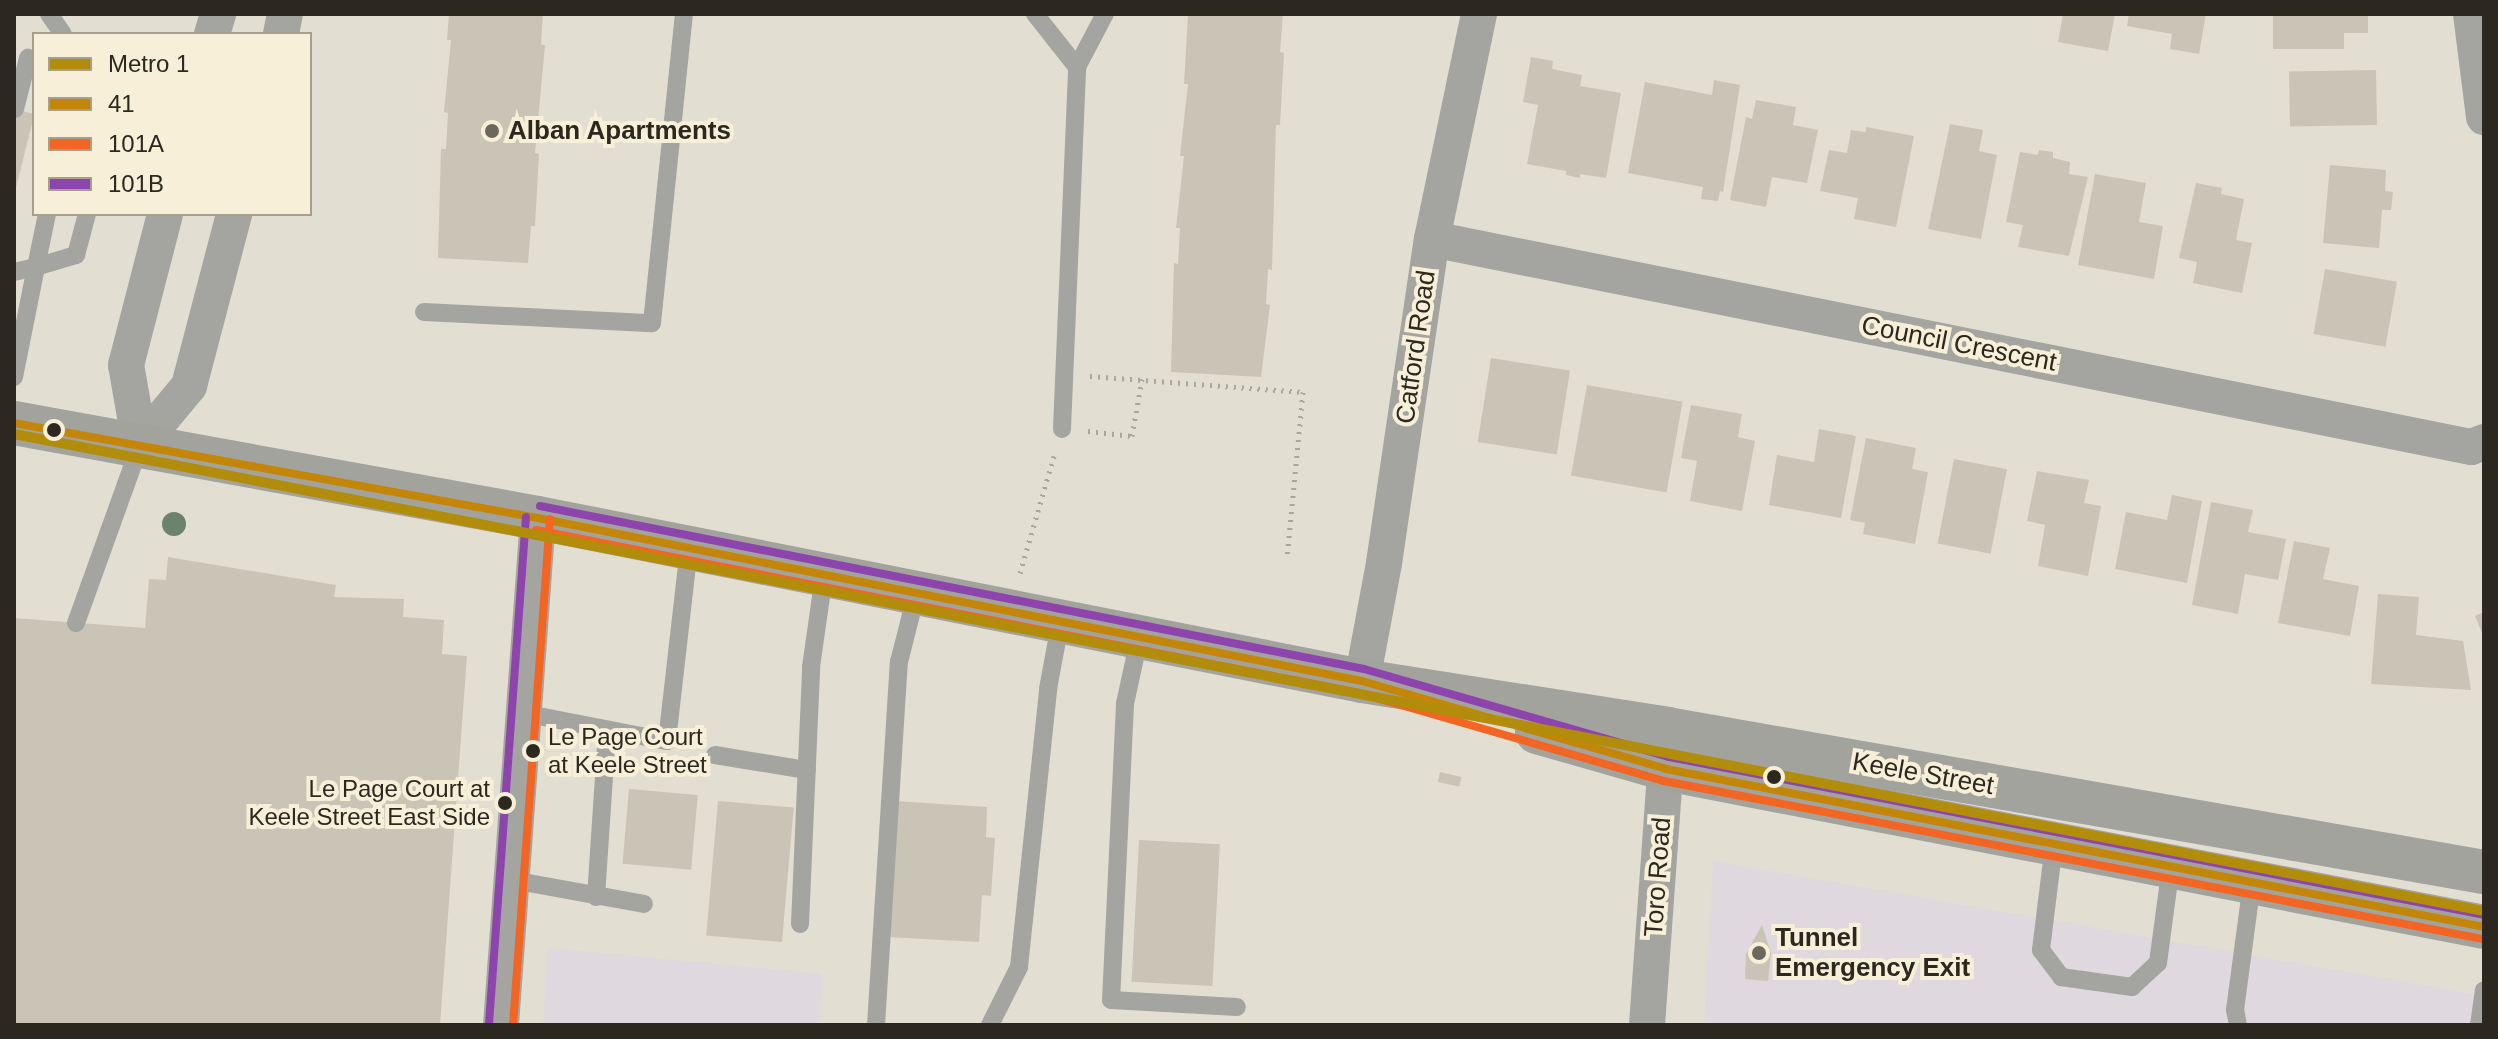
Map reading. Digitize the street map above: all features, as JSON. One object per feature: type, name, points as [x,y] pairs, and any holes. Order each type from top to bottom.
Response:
[{"type":"main road","name":"Keele Street","points":[[14,423],[538,518],[1060,624],[1362,681],[1667,749],[2054,844],[2484,927]]},
{"type":"main road","name":"Keele Street","points":[[1667,749],[2484,872]]},
{"type":"street","name":"Catford Road","points":[[1362,681],[1382,576],[1432,239],[1479,14]]},
{"type":"street","points":[[2471,14],[2484,117]]},
{"type":"street","points":[[140,445],[126,365],[164,216]]},
{"type":"street","points":[[140,445],[189,386],[233,216]]},
{"type":"street","name":"Council Crescent","points":[[1432,239],[2471,447],[2484,442]]},
{"type":"street","points":[[501,1025],[538,518]]},
{"type":"street","name":"Toro Road","points":[[1647,1025],[1667,749]]},
{"type":"lane","points":[[49,14],[62,32]]},
{"type":"lane","points":[[424,312],[652,323],[684,14]]},
{"type":"lane","points":[[1035,14],[1077,67]]},
{"type":"lane","points":[[1062,429],[1077,67],[1105,14]]},
{"type":"lane","points":[[15,109],[25,57]]},
{"type":"lane","points":[[14,377],[47,216]]},
{"type":"lane","points":[[14,272],[76,255],[86,216]]},
{"type":"lane","points":[[76,623],[140,445]]},
{"type":"lane","points":[[523,713],[667,741],[689,549]]},
{"type":"lane","points":[[800,924],[811,667],[824,576]]},
{"type":"lane","points":[[876,1025],[899,662],[916,595]]},
{"type":"lane","points":[[990,1025],[1019,967],[1048,689],[1060,624]]},
{"type":"lane","points":[[1139,639],[1125,704],[1111,1000],[1237,1007]]},
{"type":"lane","points":[[596,897],[607,731]]},
{"type":"lane","points":[[715,755],[807,770]]},
{"type":"lane","points":[[2054,844],[2041,950],[2061,977],[2132,987],[2158,963],[2171,866]]},
{"type":"lane","points":[[512,880],[644,904]]},
{"type":"lane","points":[[2238,1025],[2235,1010],[2252,882]]},
{"type":"lane","points":[[2479,1025],[2484,990]]},
{"type":"path","points":[[1064,375],[1303,392],[1287,557]]},
{"type":"path","points":[[1008,613],[1062,429],[1132,436],[1142,379]]},
{"type":"shaded area","points":[[1713,861],[2484,996],[2484,1025],[1704,1025]]},
{"type":"shaded area","points":[[548,948],[822,974],[819,1025],[543,1025]]},
{"type":"building","name":"Alban Apartments","points":[[449,14],[543,14],[541,45],[545,45],[535,153],[539,154],[535,226],[531,226],[528,263],[438,258],[441,149],[446,149],[448,113],[444,112],[451,40],[447,40]]},
{"type":"building","points":[[1188,14],[1283,14],[1280,52],[1284,53],[1280,125],[1276,125],[1272,270],[1268,269],[1266,304],[1270,305],[1261,377],[1171,372],[1174,263],[1178,264],[1180,228],[1176,228],[1184,156],[1180,156],[1188,84],[1184,84]]},
{"type":"building","points":[[2063,14],[2115,14],[2108,51],[2058,42]]},
{"type":"building","points":[[2129,14],[2206,14],[2199,54],[2170,49],[2172,34],[2127,26]]},
{"type":"building","points":[[2273,14],[2368,14],[2368,33],[2344,33],[2344,49],[2273,49]]},
{"type":"building","points":[[1531,57],[1553,61],[1552,69],[1582,75],[1580,86],[1621,93],[1606,178],[1580,174],[1580,178],[1566,175],[1566,171],[1527,164],[1538,105],[1523,102]]},
{"type":"building","points":[[2376,70],[2377,125],[2290,127],[2289,72]]},
{"type":"building","points":[[1714,80],[1740,85],[1723,192],[1720,191],[1718,201],[1701,199],[1703,187],[1628,173],[1645,82],[1712,95]]},
{"type":"building","points":[[1756,100],[1796,107],[1793,125],[1818,130],[1807,183],[1772,177],[1766,207],[1730,200],[1746,117],[1752,119]]},
{"type":"building","points":[[14,109],[32,113],[32,124],[14,187]]},
{"type":"building","points":[[1950,124],[1983,130],[1979,151],[1997,155],[1981,239],[1928,229]]},
{"type":"building","points":[[1866,127],[1914,136],[1896,227],[1854,219],[1858,198],[1820,191],[1829,150],[1847,153],[1851,130],[1866,132]]},
{"type":"building","points":[[2039,150],[2053,152],[2053,158],[2070,162],[2069,174],[2088,177],[2069,256],[2018,247],[2023,225],[2006,222],[2020,152],[2038,155]]},
{"type":"building","points":[[2330,165],[2386,170],[2385,191],[2393,192],[2391,210],[2382,210],[2379,248],[2323,243]]},
{"type":"building","points":[[2095,174],[2146,183],[2139,222],[2163,226],[2154,279],[2078,265]]},
{"type":"building","points":[[2196,183],[2222,188],[2221,194],[2244,199],[2236,240],[2252,243],[2242,293],[2193,283],[2197,262],[2179,258]]},
{"type":"building","points":[[2325,269],[2397,282],[2385,347],[2314,334]]},
{"type":"building","points":[[1491,358],[1570,371],[1557,454],[1478,442]]},
{"type":"building","points":[[1587,385],[1683,402],[1667,492],[1571,476]]},
{"type":"building","points":[[1691,405],[1742,414],[1738,437],[1755,441],[1742,511],[1690,501],[1697,461],[1681,458]]},
{"type":"building","points":[[1819,429],[1856,436],[1841,518],[1769,505],[1777,455],[1814,462]]},
{"type":"building","points":[[1866,438],[1916,448],[1912,469],[1928,472],[1915,544],[1863,534],[1865,523],[1850,520]]},
{"type":"building","points":[[1954,459],[2007,469],[1991,554],[1938,543]]},
{"type":"building","points":[[2037,471],[2089,480],[2084,503],[2101,506],[2088,576],[2038,566],[2045,525],[2027,521]]},
{"type":"building","points":[[2172,495],[2202,501],[2187,583],[2115,569],[2126,512],[2167,520]]},
{"type":"building","points":[[2211,502],[2253,510],[2248,532],[2286,539],[2278,580],[2245,574],[2238,614],[2192,605]]},
{"type":"building","points":[[2294,541],[2330,548],[2323,579],[2359,586],[2350,636],[2278,623]]},
{"type":"building","points":[[168,557],[336,585],[334,597],[404,599],[403,617],[444,620],[442,654],[467,656],[440,1025],[14,1025],[14,618],[145,628],[149,579],[166,580]]},
{"type":"building","points":[[2378,594],[2419,597],[2416,635],[2463,641],[2471,690],[2371,684]]},
{"type":"building","points":[[2484,612],[2484,638],[2475,616]]},
{"type":"building","points":[[1440,772],[1461,777],[1459,787],[1438,782]]},
{"type":"building","points":[[629,789],[698,795],[691,870],[622,864]]},
{"type":"building","points":[[718,801],[794,808],[782,942],[706,935]]},
{"type":"building","points":[[895,801],[987,807],[986,837],[995,838],[991,896],[982,895],[979,942],[887,937]]},
{"type":"building","points":[[1139,840],[1220,844],[1212,986],[1132,982]]},
{"type":"building","name":"Tunnel Emergency Exit","points":[[1762,925],[1771,953],[1768,981],[1745,979],[1746,954]]},
{"type":"metro line","name":"1","points":[[14,434],[2484,911]]},
{"type":"transit line","name":"41","points":[[14,423],[538,518],[1362,681],[1666,769],[2484,927]]},
{"type":"transit line","name":"101B","points":[[540,506],[1364,669],[1669,757],[2484,915]]},
{"type":"transit line","name":"101B","points":[[489,1024],[526,517]]},
{"type":"transit line","name":"101A","points":[[513,1025],[550,519]]},
{"type":"transit line","name":"101A","points":[[536,530],[1359,693],[1664,781],[2482,939]]},
{"type":"place","name":"Alban Apartments","points":[[492,131]]},
{"type":"place","name":"Le Page Court at Keele Street","points":[[533,751]]},
{"type":"place","name":"Le Page Court at Keele Street East Side","points":[[505,803]]},
{"type":"place","name":"Tunnel Emergency Exit","points":[[1759,953]]}]
